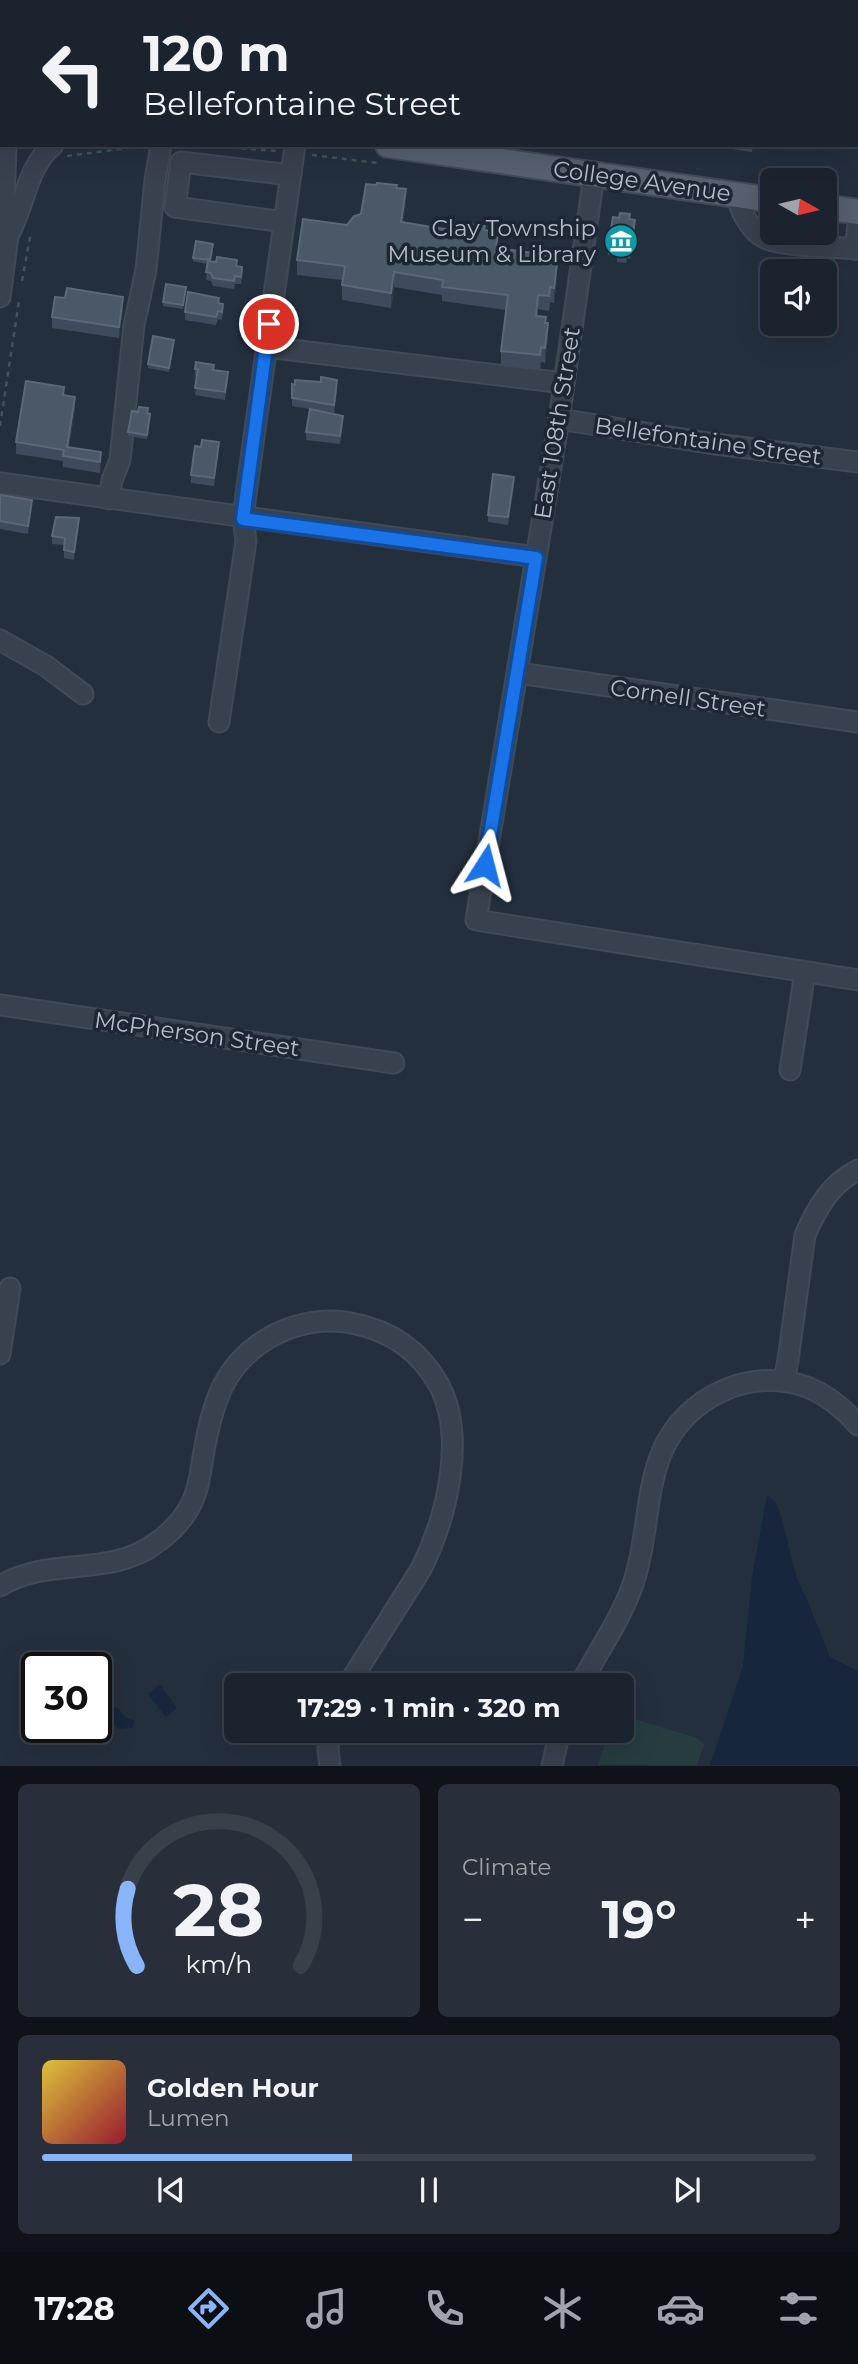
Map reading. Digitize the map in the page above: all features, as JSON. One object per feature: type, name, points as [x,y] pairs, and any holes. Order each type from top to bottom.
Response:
[{"type":"main road","name":"College Avenue","points":[[415,147],[483,152],[594,175],[760,198]]},
{"type":"main road","points":[[837,209],[858,212]]},
{"type":"street","points":[[0,297],[6,147]]},
{"type":"street","points":[[109,499],[112,480],[120,460],[134,325],[146,270],[161,147]]},
{"type":"street","points":[[219,722],[246,541],[243,519],[295,147]]},
{"type":"street","points":[[4,235],[20,210],[39,159],[57,152]]},
{"type":"street","points":[[284,222],[175,207],[181,162],[291,175]]},
{"type":"street","name":"East 108th Street","points":[[594,175],[559,419],[476,920],[805,972]]},
{"type":"street","points":[[736,194],[742,213],[763,238],[774,241],[856,249],[858,225]]},
{"type":"street","points":[[266,347],[564,383]]},
{"type":"street","name":"Bellefontaine Street","points":[[559,419],[708,443],[858,462]]},
{"type":"street","points":[[0,483],[536,558]]},
{"type":"street","points":[[0,640],[46,666],[83,694]]},
{"type":"street","name":"Cornell Street","points":[[517,673],[858,722]]},
{"type":"street","points":[[790,1070],[805,972],[858,980]]},
{"type":"street","name":"McPherson Street","points":[[0,1005],[394,1063]]},
{"type":"street","points":[[783,1381],[789,1360],[805,1236],[828,1193],[858,1170]]},
{"type":"street","points":[[0,1354],[10,1288]]},
{"type":"street","points":[[2,1579],[40,1570],[122,1560],[156,1543],[179,1523],[189,1508],[197,1488],[211,1412],[222,1384],[238,1361],[256,1344],[305,1324],[337,1321],[362,1325],[395,1338],[421,1359],[440,1387],[452,1422],[453,1441],[443,1512],[431,1550],[356,1673]]},
{"type":"street","points":[[587,1673],[615,1623],[633,1583],[642,1552],[656,1467],[674,1430],[688,1413],[716,1393],[745,1383],[783,1381],[819,1393],[858,1425]]},
{"type":"street","points":[[329,1743],[330,1766]]},
{"type":"street","points":[[552,1766],[557,1743]]},
{"type":"path","points":[[57,152],[71,154],[121,147]]},
{"type":"path","points":[[0,426],[32,226]]},
{"type":"green space","points":[[634,1719],[697,1738],[704,1744],[697,1765],[598,1765],[605,1743],[634,1743]]},
{"type":"water","points":[[767,1495],[775,1502],[781,1515],[796,1576],[830,1657],[858,1671],[858,1765],[710,1765],[743,1666],[752,1577]]},
{"type":"water","points":[[160,1684],[177,1708],[166,1717],[148,1694]]},
{"type":"water","points":[[112,1708],[118,1708],[125,1717],[134,1720],[133,1728],[119,1729],[113,1726]]},
{"type":"building","points":[[377,183],[406,189],[401,222],[450,230],[451,225],[485,226],[484,230],[498,232],[496,248],[555,256],[554,263],[557,264],[554,288],[550,287],[549,296],[538,295],[536,316],[546,317],[545,323],[548,323],[545,348],[541,347],[540,355],[501,351],[508,295],[442,287],[443,280],[394,272],[391,293],[342,285],[345,266],[297,260],[303,219],[347,225],[354,216],[361,214],[366,184]]},
{"type":"building","name":"Clay Township Museum & Library","points":[[620,213],[630,214],[629,219],[635,220],[630,251],[627,250],[626,256],[617,254],[618,248],[608,247],[613,217],[619,218]]},
{"type":"building","points":[[196,241],[213,244],[210,260],[193,258]]},
{"type":"building","points":[[217,257],[237,260],[236,266],[242,267],[241,277],[235,276],[234,281],[213,278],[211,273],[206,272],[208,261],[216,262]]},
{"type":"building","points":[[166,284],[186,287],[183,305],[163,302]]},
{"type":"building","points":[[67,288],[123,297],[119,327],[52,317],[55,297],[65,298]]},
{"type":"building","points":[[188,292],[219,298],[218,303],[223,304],[222,312],[218,311],[216,317],[185,312]]},
{"type":"building","points":[[153,336],[174,340],[169,368],[148,364]]},
{"type":"building","points":[[196,362],[214,365],[213,370],[228,372],[225,392],[195,388],[198,369],[195,369]]},
{"type":"building","points":[[321,377],[337,380],[334,405],[292,398],[292,384],[295,385],[295,380],[321,382]]},
{"type":"building","points":[[26,381],[64,387],[63,395],[75,397],[67,447],[101,452],[100,462],[63,456],[64,450],[16,442]]},
{"type":"building","points":[[139,407],[148,408],[147,413],[150,414],[147,435],[128,432],[132,411],[138,412]]},
{"type":"building","points":[[310,409],[343,416],[340,436],[306,432]]},
{"type":"building","points":[[202,440],[219,442],[214,478],[191,475],[195,446],[201,447]]},
{"type":"building","points":[[493,474],[514,477],[508,517],[488,515]]},
{"type":"building","points":[[0,495],[32,500],[28,526],[0,521]]},
{"type":"building","points":[[56,517],[79,518],[74,552],[64,550],[65,538],[52,536]]},
{"type":"place","name":"Clay Township Museum & Library","points":[[621,241]]},
{"type":"route","points":[[269,324],[243,519],[536,558],[485,865]]}]
